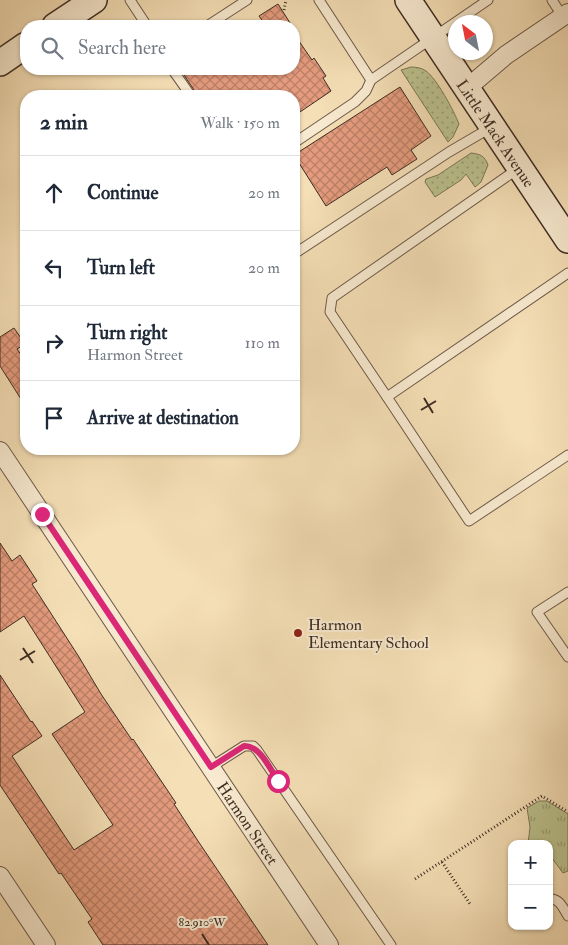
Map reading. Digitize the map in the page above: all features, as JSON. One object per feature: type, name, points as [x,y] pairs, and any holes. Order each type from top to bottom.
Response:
[{"type":"main road","points":[[64,20],[94,0]]},
{"type":"main road","name":"Little Mack Avenue","points":[[408,0],[568,240]]},
{"type":"main road","points":[[0,63],[20,49]]},
{"type":"street","points":[[466,89],[506,55],[566,15]]},
{"type":"street","name":"Harmon Street","points":[[0,451],[329,945]]},
{"type":"street","points":[[0,876],[46,945]]},
{"type":"lane","points":[[130,0],[143,20]]},
{"type":"lane","points":[[216,20],[248,0]]},
{"type":"lane","points":[[319,0],[371,80]]},
{"type":"lane","points":[[300,139],[355,102],[366,90],[371,80],[488,0]]},
{"type":"lane","points":[[552,0],[566,15]]},
{"type":"lane","points":[[176,75],[187,90]]},
{"type":"lane","points":[[300,250],[492,126]]},
{"type":"lane","points":[[519,168],[332,298],[330,312],[469,521],[568,455]]},
{"type":"lane","points":[[386,397],[568,273]]},
{"type":"lane","points":[[568,592],[537,612],[568,657]]},
{"type":"lane","points":[[211,767],[244,746],[252,746],[257,750],[391,945]]},
{"type":"lane","points":[[553,898],[559,901],[568,916]]},
{"type":"path","points":[[284,10],[286,0]]},
{"type":"path","points":[[415,879],[542,796],[568,812]]},
{"type":"path","points":[[442,862],[470,904]]},
{"type":"green space","points":[[411,67],[423,69],[430,75],[453,111],[459,124],[453,137],[448,142],[401,70]]},
{"type":"green space","points":[[471,153],[482,156],[488,165],[481,182],[475,187],[466,174],[461,180],[435,197],[425,182],[426,179],[438,175]]},
{"type":"green space","points":[[539,801],[547,801],[568,814],[568,871],[563,873],[553,859],[553,840],[528,840],[530,827],[527,808]]},
{"type":"building","points":[[278,4],[288,20],[262,20],[259,16]]},
{"type":"building","points":[[300,43],[312,60],[314,58],[326,76],[323,78],[331,91],[300,112],[300,90],[194,90],[184,75],[300,75]]},
{"type":"building","points":[[400,87],[431,136],[411,150],[417,159],[392,175],[387,167],[326,206],[300,165],[300,151]]},
{"type":"building","points":[[14,328],[20,337],[20,347],[17,349],[20,353],[20,398],[0,366],[0,337]]},
{"type":"building","points":[[0,543],[12,561],[20,555],[37,581],[32,584],[101,694],[176,803],[174,804],[268,945],[103,945],[88,922],[92,919],[61,873],[59,874],[0,785],[0,675],[42,736],[12,756],[74,850],[113,825],[52,734],[85,712],[24,616],[0,632]]},
{"type":"place","name":"Harmon Elementary School","points":[[298,633]]},
{"type":"route","points":[[42,514],[211,767],[248,745],[257,750],[278,781]]}]
